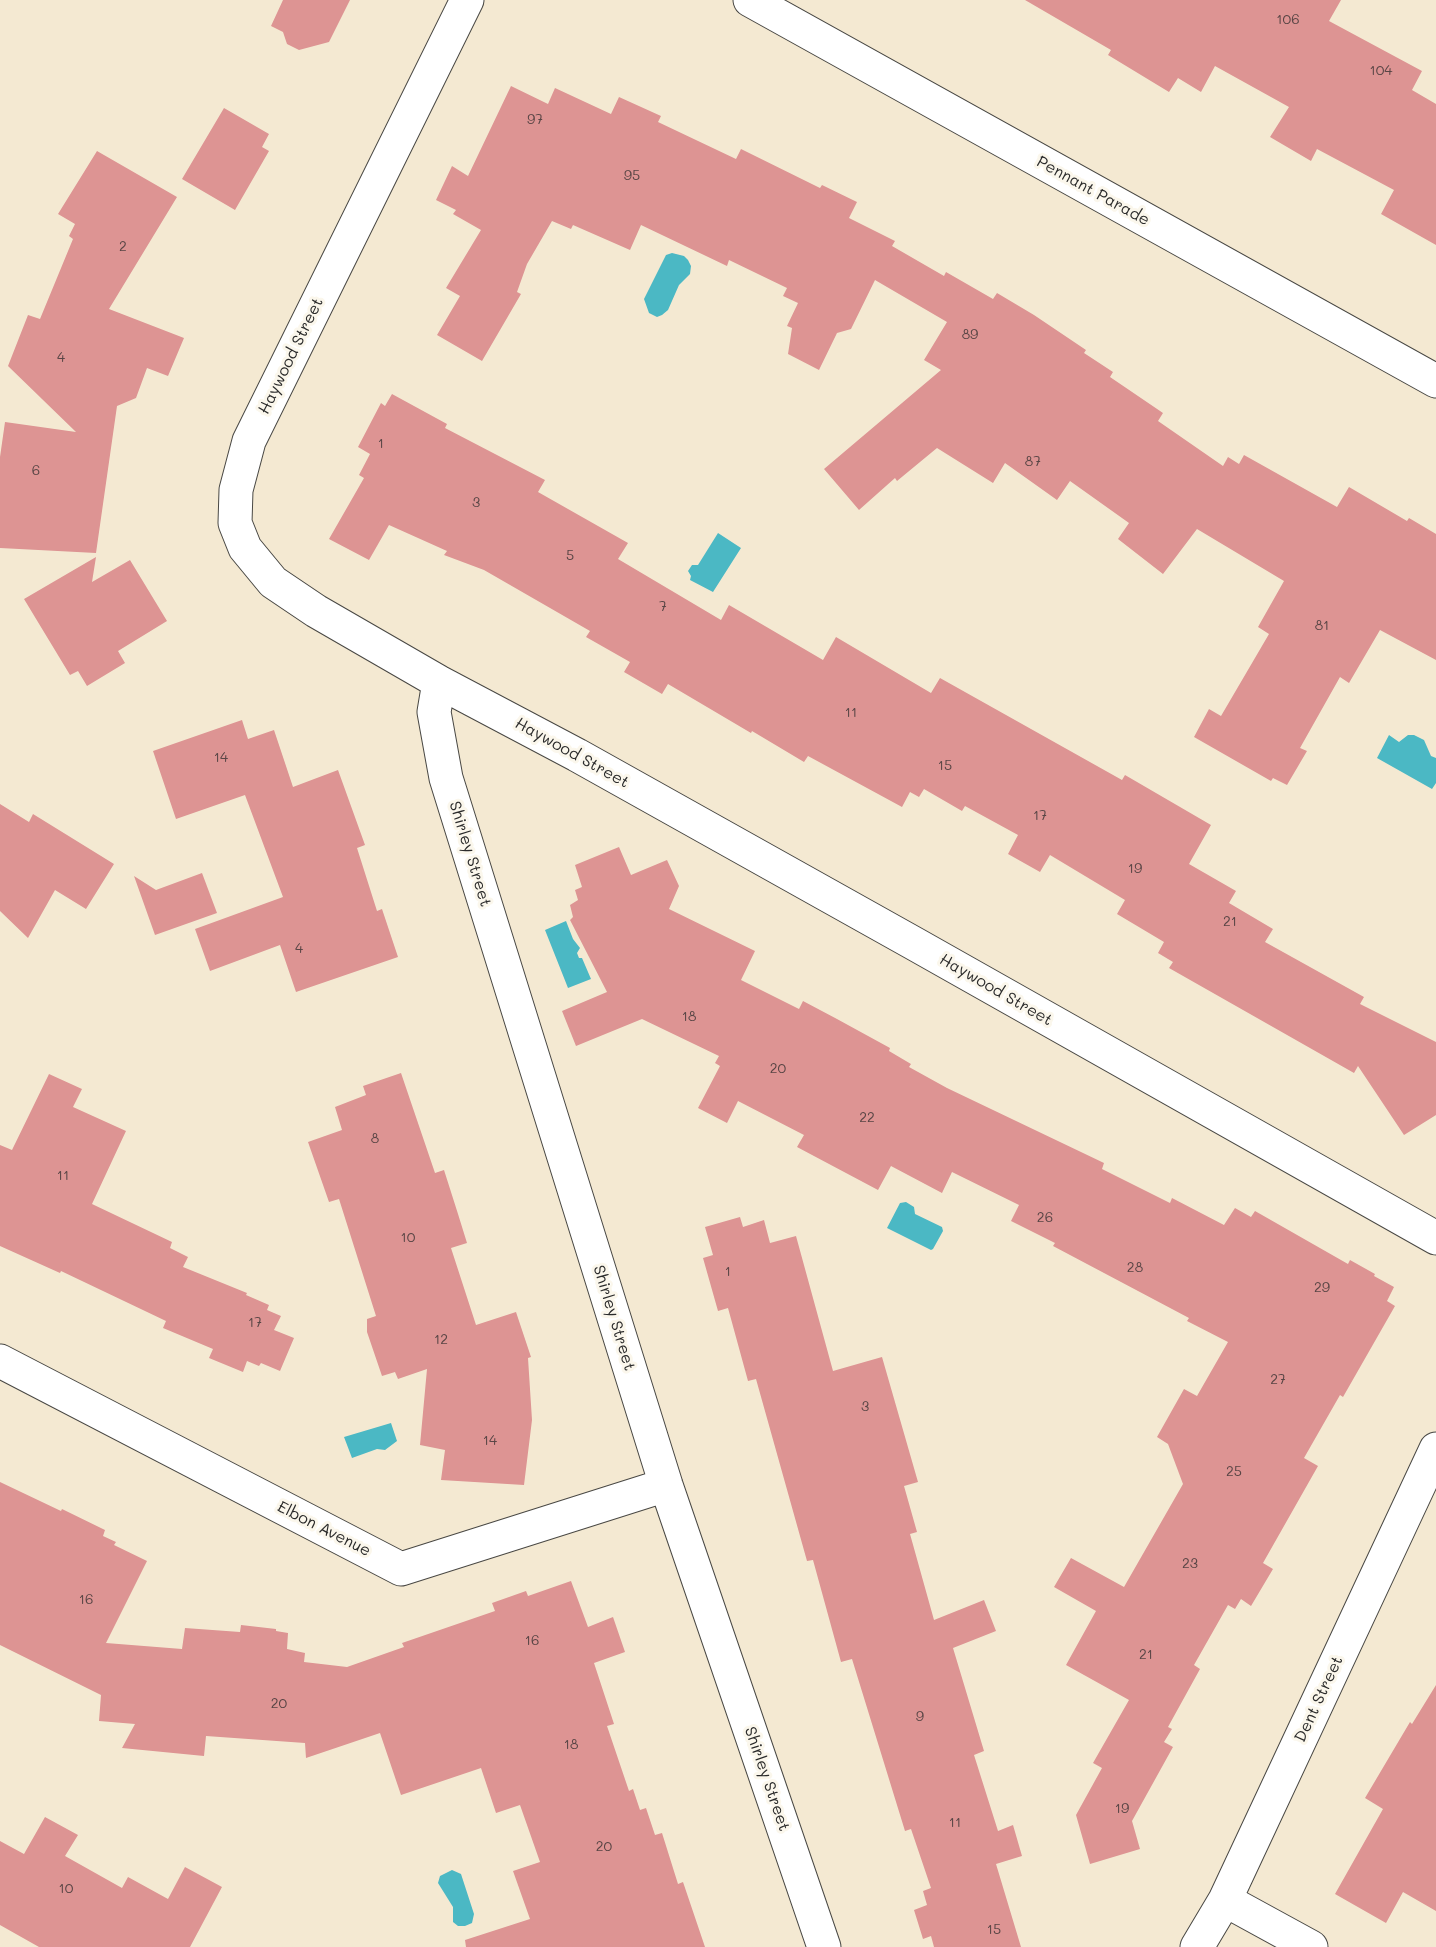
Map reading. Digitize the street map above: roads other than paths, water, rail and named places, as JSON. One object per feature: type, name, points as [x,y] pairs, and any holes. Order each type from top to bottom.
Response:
[{"type":"street","name":"Haywood Street","points":[[467,0],[249,441],[236,490],[235,523],[245,548],[273,582],[316,611],[439,682],[669,807],[1436,1238]]},
{"type":"street","name":"Pennant Parade","points":[[750,0],[1436,381]]},
{"type":"street","name":"Shirley Street","points":[[439,682],[434,712],[446,778],[666,1485],[824,1947]]},
{"type":"street","name":"Elbon Avenue","points":[[0,1361],[400,1569],[666,1485]]},
{"type":"street","name":"Dent Street","points":[[1197,1947],[1225,1900],[1436,1449]]},
{"type":"street","points":[[1225,1900],[1311,1947]]},
{"type":"water","points":[[672,253],[684,256],[688,260],[691,266],[690,274],[679,285],[668,310],[657,317],[649,313],[644,299],[666,255]]},
{"type":"water","points":[[718,533],[741,548],[713,592],[690,580],[691,576],[688,571],[692,565],[698,565]]},
{"type":"water","points":[[1389,735],[1399,742],[1408,735],[1424,740],[1431,756],[1436,758],[1436,783],[1432,789],[1377,758]]},
{"type":"water","points":[[566,921],[573,939],[580,948],[577,953],[579,958],[582,958],[591,979],[568,988],[545,930]]},
{"type":"water","points":[[906,1202],[914,1207],[915,1214],[942,1227],[943,1231],[933,1249],[887,1228],[900,1203]]},
{"type":"water","points":[[391,1423],[397,1441],[385,1450],[377,1449],[352,1458],[344,1437]]},
{"type":"water","points":[[452,1870],[461,1874],[474,1914],[472,1923],[465,1926],[458,1926],[453,1922],[453,1907],[438,1883],[440,1876]]}]
